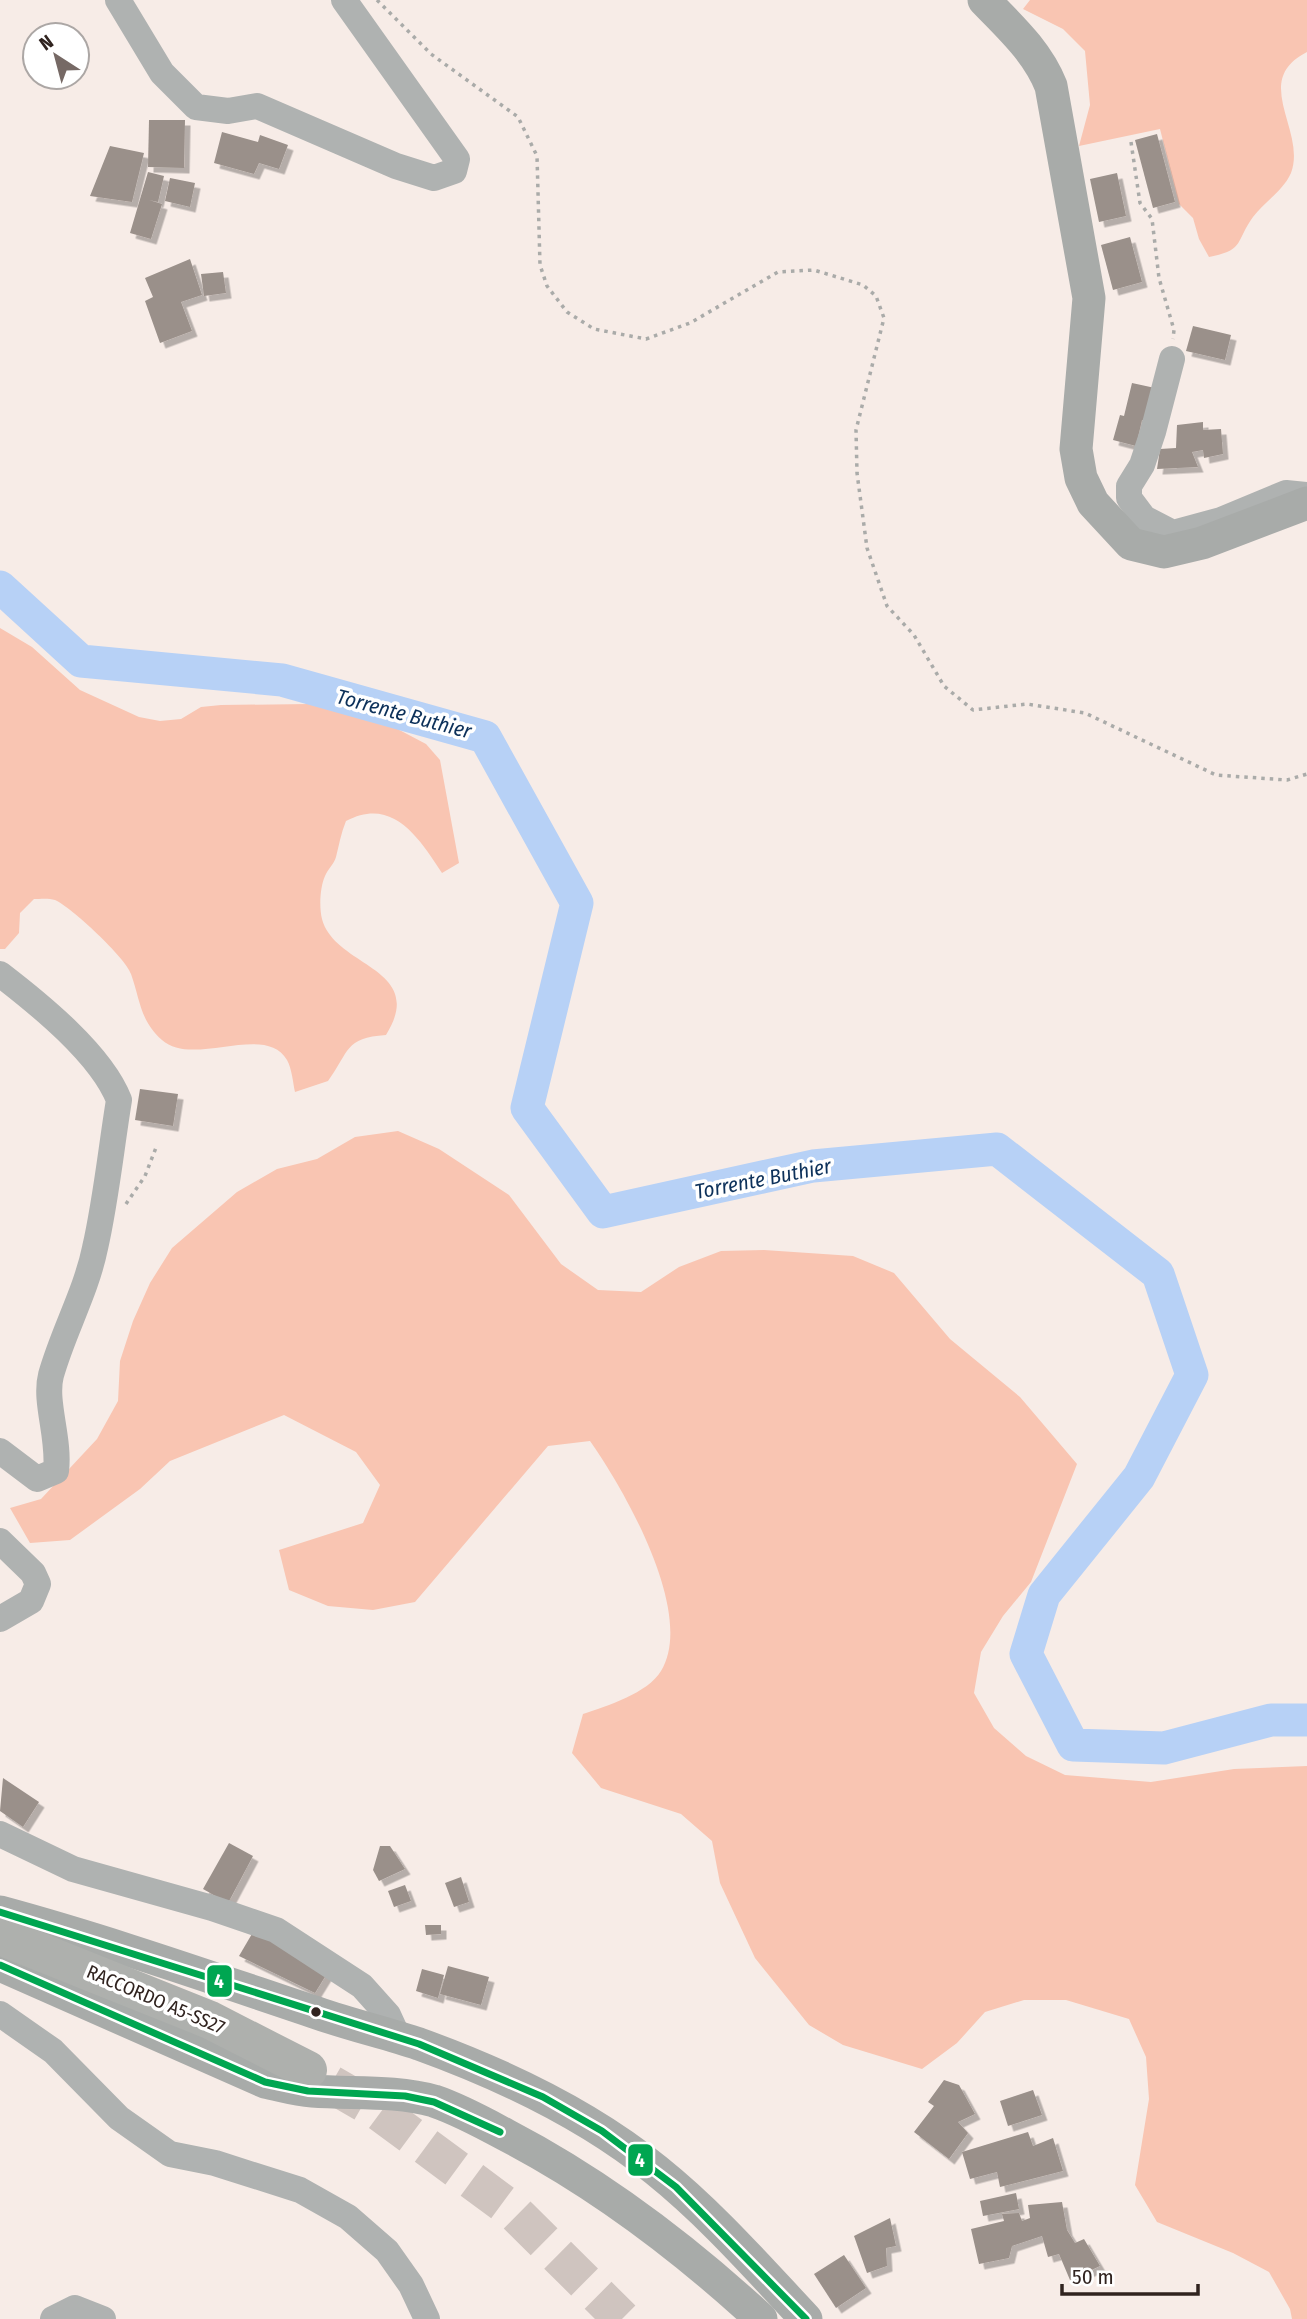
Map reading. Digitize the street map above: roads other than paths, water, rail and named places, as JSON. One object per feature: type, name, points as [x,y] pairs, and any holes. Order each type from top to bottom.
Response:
[{"type":"highway","name":"RACCORDO A5-SS27","points":[[0,1936],[210,2020],[308,2070]]},
{"type":"main road","points":[[984,0],[1028,45],[1042,65],[1051,86],[1089,298],[1076,449],[1081,478],[1093,503],[1131,544],[1164,552],[1202,543],[1307,503]]},
{"type":"main road","points":[[0,1912],[256,1990],[399,2039],[486,2070],[562,2107],[655,2169],[723,2231],[806,2319]]},
{"type":"main road","points":[[0,1965],[265,2082],[308,2091],[405,2096],[434,2102],[541,2153],[622,2205],[715,2277],[761,2319]]},
{"type":"street","points":[[118,0],[162,73],[196,107],[228,111],[257,106],[396,166],[434,178],[454,171],[457,159],[344,0]]},
{"type":"street","points":[[1172,359],[1142,465],[1129,486],[1129,498],[1144,517],[1173,533],[1221,520],[1286,493],[1307,495]]},
{"type":"street","points":[[0,974],[24,992],[102,1070],[110,1079],[119,1100],[95,1250],[76,1312],[51,1377],[51,1404],[59,1449],[56,1471],[37,1479],[0,1451]]},
{"type":"street","points":[[0,1541],[33,1573],[38,1584],[31,1601],[0,1619]]},
{"type":"street","points":[[0,1834],[73,1869],[276,1930],[362,1986],[388,2015],[399,2039]]},
{"type":"street","points":[[0,2014],[53,2051],[119,2118],[170,2154],[215,2163],[300,2190],[348,2217],[387,2250],[411,2285],[427,2319]]},
{"type":"street","points":[[53,2319],[75,2308],[103,2319]]},
{"type":"waterway","name":"Torrente Buthier","points":[[0,587],[81,661],[282,680],[485,737],[577,903],[527,1108],[603,1212],[813,1166],[997,1149],[1158,1274],[1192,1375],[1139,1477],[1044,1595],[1026,1654],[1073,1745],[1164,1748],[1271,1720],[1307,1720]]},
{"type":"tunnel","points":[[331,2084],[378,2111],[512,2210],[622,2319]]}]
